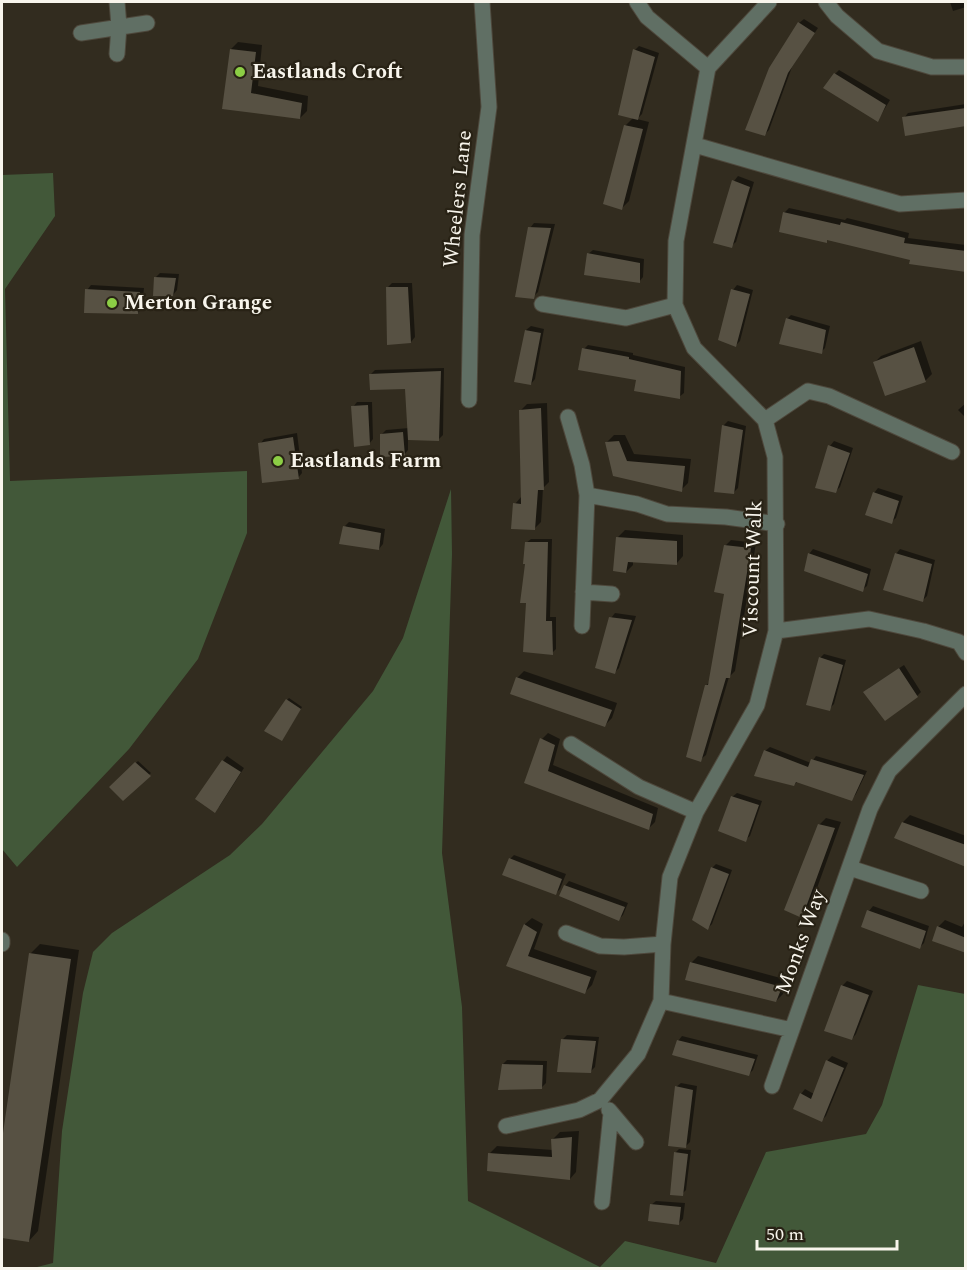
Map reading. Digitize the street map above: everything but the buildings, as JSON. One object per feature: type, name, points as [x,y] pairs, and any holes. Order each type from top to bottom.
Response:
[{"type":"street","points":[[117,2],[119,26],[117,54]]},
{"type":"street","name":"Wheelers Lane","points":[[469,400],[472,237],[489,107],[482,2]]},
{"type":"street","points":[[637,2],[646,17],[708,68],[769,2]]},
{"type":"street","points":[[826,2],[837,16],[878,51],[932,67],[966,67]]},
{"type":"street","points":[[81,33],[147,23]]},
{"type":"street","name":"Viscount Walk","points":[[506,1126],[579,1110],[600,1100],[638,1054],[661,1001],[663,944],[670,877],[696,812],[757,705],[776,631],[775,457],[765,420],[694,348],[675,305],[676,241],[708,68]]},
{"type":"street","points":[[694,145],[900,204],[966,200]]},
{"type":"street","points":[[542,304],[626,318],[675,305]]},
{"type":"street","points":[[765,420],[808,392],[829,396],[952,452]]},
{"type":"street","points":[[568,417],[582,465],[587,495],[582,626]]},
{"type":"street","points":[[587,495],[638,504],[667,514],[777,524]]},
{"type":"street","points":[[583,592],[612,594]]},
{"type":"street","points":[[776,631],[869,619],[959,642],[966,653]]},
{"type":"street","name":"Monks Way","points":[[772,1086],[870,809],[889,771],[966,694]]},
{"type":"street","points":[[571,744],[639,787],[696,812]]},
{"type":"street","points":[[850,867],[921,891]]},
{"type":"street","points":[[566,933],[600,946],[663,944]]},
{"type":"street","points":[[661,1001],[792,1030]]},
{"type":"street","points":[[600,1100],[636,1142]]},
{"type":"street","points":[[602,1202],[611,1113]]},
{"type":"green space","points":[[53,173],[55,216],[5,289],[10,481],[247,471],[247,533],[198,659],[129,749],[17,867],[2,849],[2,175]]},
{"type":"green space","points":[[451,489],[452,554],[442,853],[462,1007],[468,1201],[600,1267],[625,1241],[716,1263],[766,1152],[866,1134],[882,1105],[918,985],[965,994],[965,1268],[33,1268],[53,1263],[62,1131],[83,993],[93,952],[112,933],[230,855],[262,824],[373,691],[403,638]]},
{"type":"place","name":"Eastlands Croft","points":[[240,72]]},
{"type":"place","name":"Merton Grange","points":[[112,303]]},
{"type":"place","name":"Eastlands Farm","points":[[278,461]]}]
